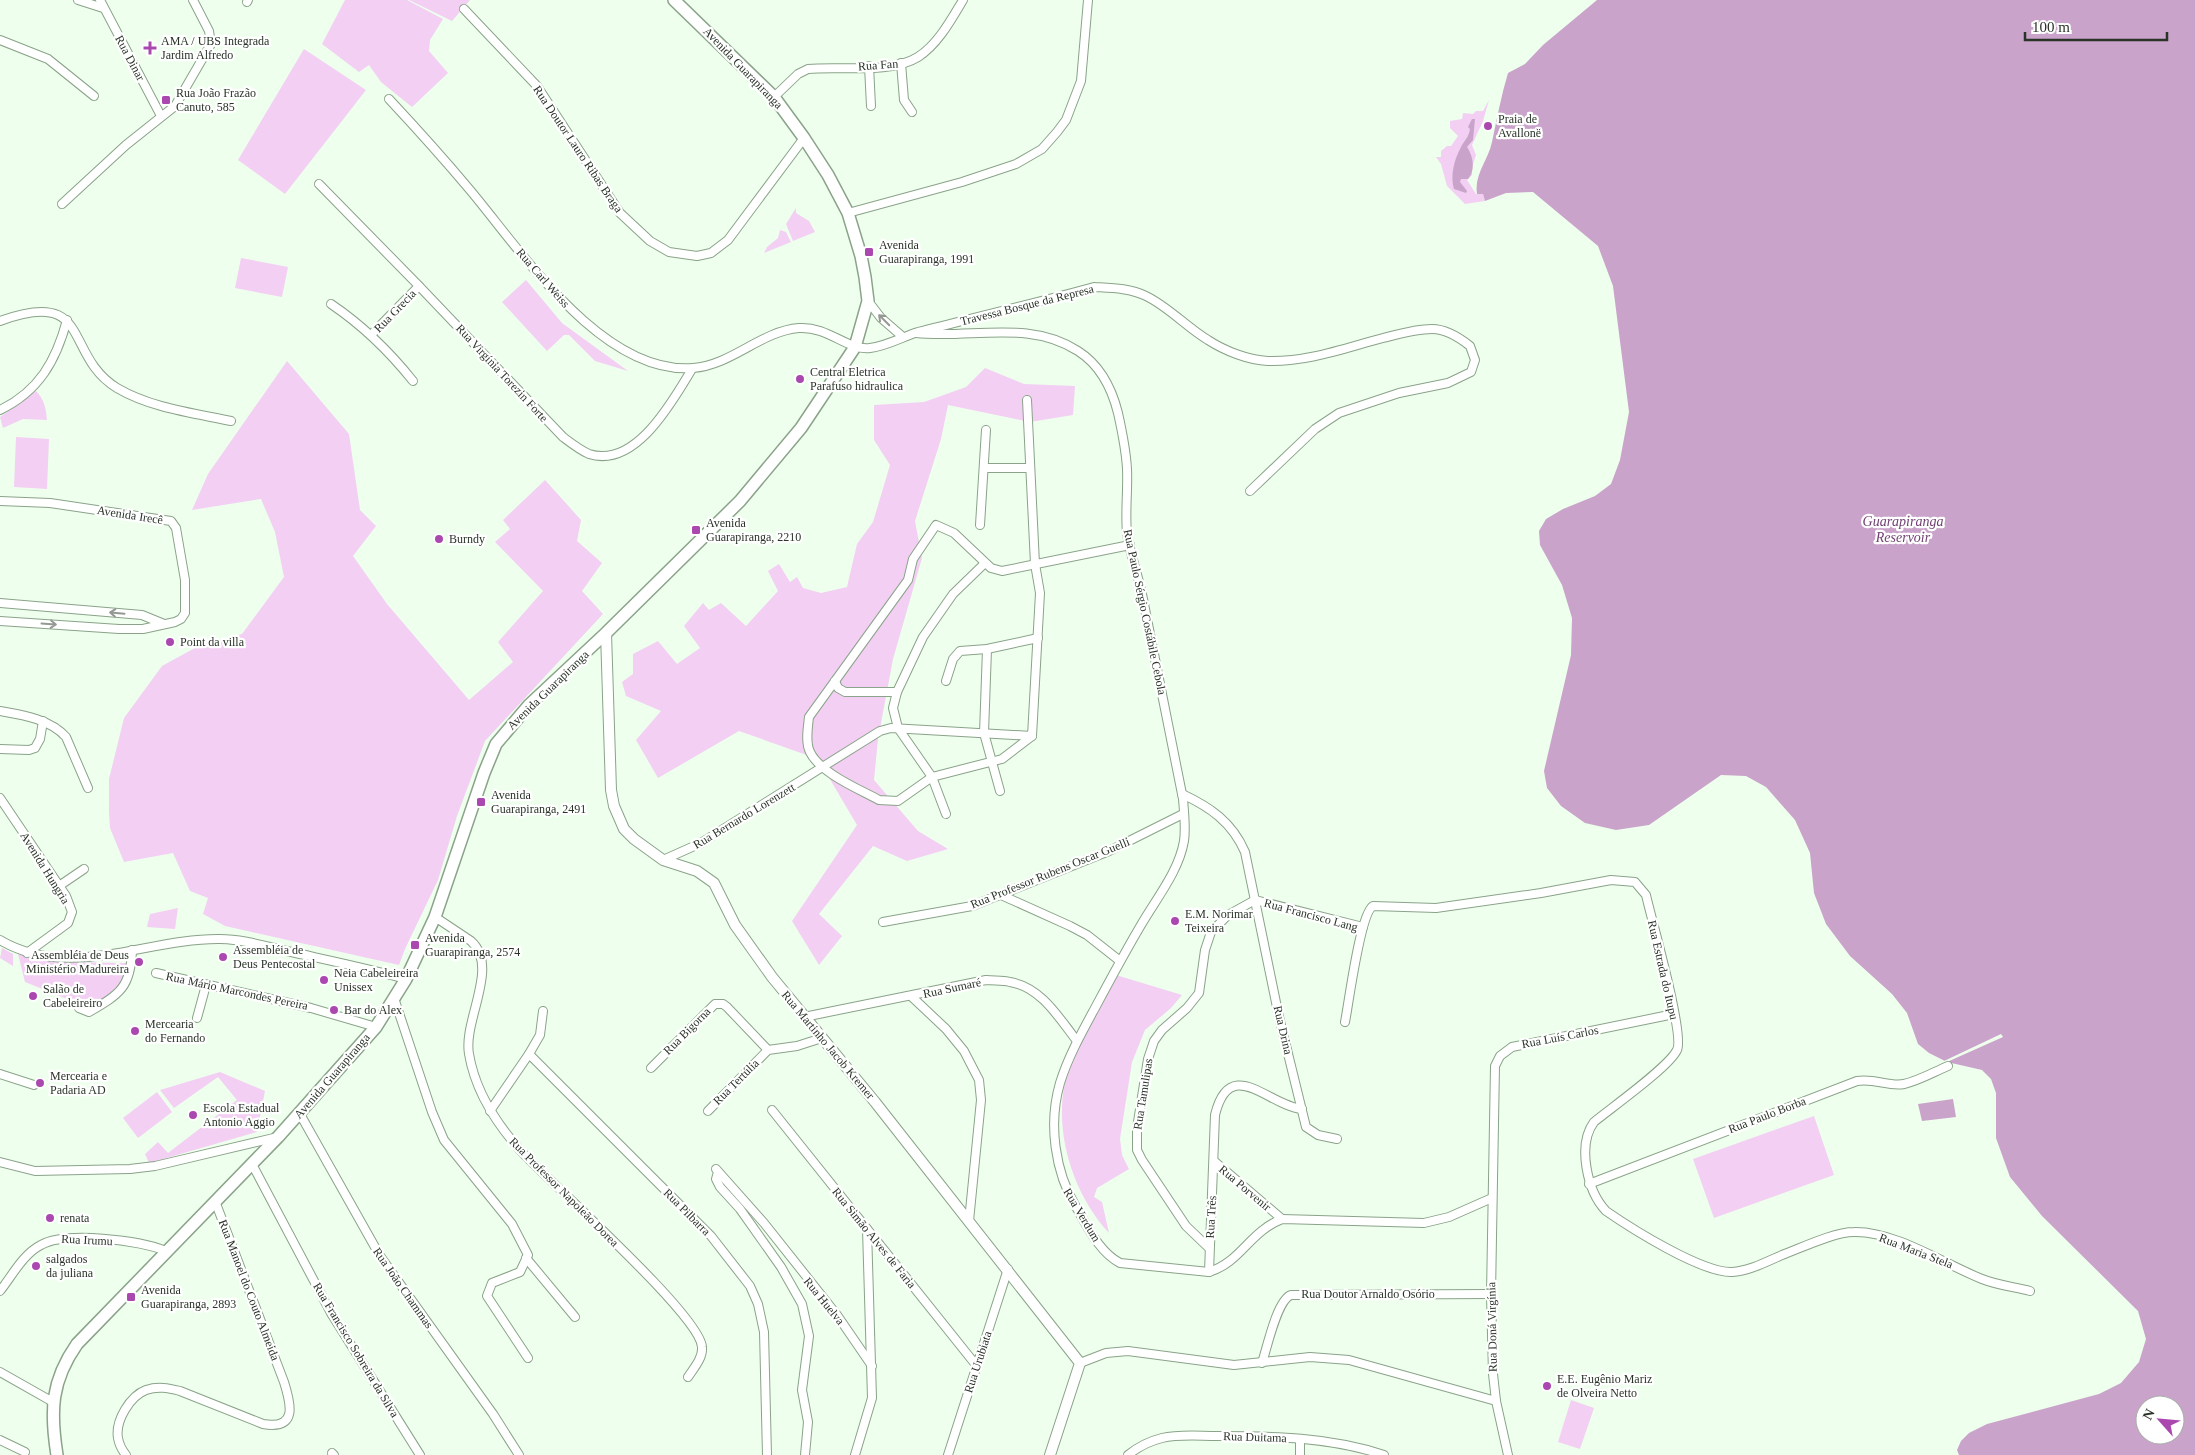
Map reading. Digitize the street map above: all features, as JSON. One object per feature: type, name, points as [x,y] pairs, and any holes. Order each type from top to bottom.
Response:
[{"type":"main road","name":"Avenida Guarapiranga","points":[[58,1455],[53,1425],[53,1402],[59,1376],[77,1344],[300,1114],[376,1027],[406,979],[435,916],[484,773],[496,744],[529,705],[606,633],[740,501],[801,428],[855,347],[868,301],[861,256],[848,214],[828,175],[774,97],[674,0]]},
{"type":"street","points":[[78,0],[102,4]]},
{"type":"street","points":[[62,204],[126,145],[172,109],[211,44],[209,30],[193,0]]},
{"type":"street","name":"Rua Fan","points":[[774,97],[798,74],[808,69],[901,63],[918,57],[947,26],[963,0]]},
{"type":"street","points":[[848,214],[962,182],[1016,164],[1042,149],[1066,120],[1081,82],[1088,0]]},
{"type":"street","name":"Rua Dinar","points":[[102,4],[161,116]]},
{"type":"street","name":"Rua Doutor Lauro Ribas Braga","points":[[464,9],[537,86],[620,213],[650,241],[669,252],[697,256],[711,253],[728,240],[804,138]]},
{"type":"street","points":[[0,40],[48,59],[94,96]]},
{"type":"street","points":[[901,63],[904,100],[912,112]]},
{"type":"street","points":[[869,66],[871,106]]},
{"type":"street","name":"Rua Carl Weiss","points":[[390,99],[469,189],[568,307],[609,340],[633,354],[650,362],[692,368],[724,360],[785,330],[800,328],[820,330],[855,347]]},
{"type":"street","name":"Rua Virgínia Torezin Forte","points":[[319,184],[420,286],[563,437],[589,454],[613,454],[625,450],[639,441],[668,407],[692,368]]},
{"type":"street","name":"Rua Grecia","points":[[371,335],[420,286]]},
{"type":"street","name":"Travessa Bosque da Represa","points":[[855,347],[869,349],[916,333],[1094,287],[1123,288],[1146,296],[1176,315],[1208,340],[1237,354],[1258,360],[1282,361],[1311,358],[1398,335],[1433,329],[1446,332],[1470,346],[1475,360],[1471,372],[1448,383],[1399,393],[1339,412],[1315,429],[1250,491]]},
{"type":"street","points":[[868,301],[882,318],[903,337]]},
{"type":"street","name":"Rua Grecia","points":[[331,304],[357,322],[371,335],[413,381]]},
{"type":"street","points":[[0,320],[37,310],[56,313],[67,320],[102,377],[117,388],[155,404],[231,421]]},
{"type":"street","points":[[0,410],[41,379],[57,349],[67,320]]},
{"type":"street","name":"Rua Paulo Sérgio Costábile Cebola","points":[[916,333],[939,335],[1028,332],[1055,339],[1078,351],[1091,361],[1102,374],[1112,393],[1126,452],[1125,498],[1127,535],[1138,575],[1182,794]]},
{"type":"street","points":[[1027,400],[1035,564],[1040,593],[1032,736],[1002,759],[932,777],[898,802],[879,800],[823,768],[810,751],[809,717],[908,580],[913,559],[936,526],[954,533],[991,568],[1002,571],[1035,564],[1130,545]]},
{"type":"street","points":[[980,525],[986,430]]},
{"type":"street","points":[[984,468],[1030,468]]},
{"type":"street","name":"Avenida Irecê","points":[[0,501],[50,503],[171,521],[176,528],[184,566],[185,612],[181,619],[164,624]]},
{"type":"street","points":[[946,814],[932,777],[898,728],[893,708],[897,692],[923,637],[953,594],[986,563]]},
{"type":"street","points":[[0,603],[142,615],[164,624]]},
{"type":"street","points":[[0,621],[119,629],[143,629],[164,624]]},
{"type":"street","name":"Rua Martinho Jacob Kremer","points":[[606,633],[611,790],[618,819],[634,839],[663,860],[697,871],[714,883],[743,938],[804,1017],[1008,1269],[1080,1363]]},
{"type":"street","points":[[946,681],[953,659],[960,652],[987,649],[1038,638]]},
{"type":"street","points":[[987,649],[984,733],[1000,790]]},
{"type":"street","points":[[834,681],[838,688],[845,692],[897,692]]},
{"type":"street","points":[[0,711],[43,721],[66,738],[88,788]]},
{"type":"street","points":[[0,749],[24,750],[35,748],[40,739],[43,721]]},
{"type":"street","name":"Rua Bernardo Lorenzett","points":[[663,860],[702,842],[880,731],[898,728],[1032,736]]},
{"type":"street","points":[[1182,794],[1215,812],[1235,833],[1245,852],[1255,900]]},
{"type":"street","name":"Rua Verdum","points":[[1182,794],[1184,840],[1174,867],[1077,1041],[1060,1083],[1055,1106],[1057,1156],[1065,1188],[1092,1234],[1114,1260],[1130,1265],[1209,1272]]},
{"type":"street","name":"Avenida Hungria","points":[[0,798],[70,905],[68,923],[28,953]]},
{"type":"street","name":"Rua Professor Rubens Oscar Guelli","points":[[883,922],[972,906],[1000,896],[1109,851],[1183,814]]},
{"type":"street","points":[[58,886],[84,869]]},
{"type":"street","name":"Rua Estrada do Itupu","points":[[1363,927],[1368,911],[1373,906],[1436,908],[1541,893],[1611,880],[1635,882],[1646,895],[1674,1014],[1679,1044],[1675,1055],[1594,1122],[1588,1130],[1585,1139],[1589,1184],[1598,1202],[1606,1211],[1687,1259]]},
{"type":"street","points":[[1000,896],[1087,935],[1120,961]]},
{"type":"street","name":"Rua Francisco Lang","points":[[1255,900],[1363,927],[1345,1022]]},
{"type":"street","name":"Rua Drina","points":[[1255,900],[1279,1017],[1309,1130],[1318,1135],[1337,1139]]},
{"type":"street","name":"Rua Tamulipas","points":[[1209,1248],[1186,1226],[1142,1160],[1137,1150],[1138,1128],[1148,1059],[1154,1041],[1162,1030],[1187,1008],[1198,993],[1205,950],[1211,932],[1228,915],[1255,900]]},
{"type":"street","name":"Rua Professor Napoleão Dorea","points":[[435,916],[476,945],[482,959],[482,973],[468,1045],[474,1071],[490,1111],[506,1134],[523,1153],[678,1308],[700,1340],[702,1347],[697,1364],[688,1377]]},
{"type":"street","points":[[0,940],[28,953],[68,959],[86,958],[203,940],[239,940],[406,979]]},
{"type":"street","points":[[79,1008],[90,1012],[123,989],[132,970],[132,950]]},
{"type":"street","name":"Rua Mário Marcondes Pereira","points":[[156,973],[311,1008],[376,1027]]},
{"type":"street","name":"Rua Sumaré","points":[[804,1017],[986,980],[1010,982],[1035,992],[1051,1007],[1077,1041]]},
{"type":"street","points":[[197,1018],[206,984]]},
{"type":"street","points":[[911,996],[946,1029],[964,1051],[978,1080],[981,1100],[969,1221]]},
{"type":"street","points":[[394,998],[432,1112],[444,1140],[512,1224],[528,1255],[520,1272],[492,1283],[487,1296],[528,1358]]},
{"type":"street","name":"Rua Bigorna","points":[[651,1068],[715,1004],[719,1003],[727,1007],[768,1050]]},
{"type":"street","points":[[490,1111],[530,1054],[540,1035],[543,1011]]},
{"type":"street","name":"Rua Luís Carlos","points":[[1492,1198],[1493,1078],[1495,1066],[1500,1056],[1512,1047],[1674,1014]]},
{"type":"street","name":"Rua Tertúlia","points":[[708,1111],[768,1050],[797,1046],[822,1038]]},
{"type":"street","name":"Rua Pilbarra","points":[[530,1054],[711,1236],[750,1286],[758,1304],[764,1332],[768,1455]]},
{"type":"street","name":"Rua Paulo Borba","points":[[1589,1184],[1857,1080],[1870,1078],[1893,1084],[1904,1084],[1948,1066]]},
{"type":"street","points":[[0,1074],[34,1085]]},
{"type":"street","name":"Rua Porvenir","points":[[1282,1219],[1214,1162],[1215,1115],[1217,1105],[1223,1095],[1231,1088],[1248,1085],[1284,1104],[1302,1109]]},
{"type":"street","name":"Rua Simão Alves de Faria","points":[[772,1110],[976,1365]]},
{"type":"street","name":"Rua João Chammas","points":[[300,1114],[380,1256],[493,1414],[519,1455]]},
{"type":"street","points":[[0,1162],[35,1171],[130,1169],[155,1166],[278,1137]]},
{"type":"street","name":"Rua Três","points":[[1209,1272],[1214,1162]]},
{"type":"street","name":"Rua Francisco Sobreira da Silva","points":[[252,1164],[331,1313],[420,1455]]},
{"type":"street","name":"Rua Huelva","points":[[805,1455],[808,1422],[802,1390],[809,1336],[802,1304],[766,1246],[740,1209],[720,1186],[716,1178],[716,1170],[764,1224],[836,1314],[872,1366]]},
{"type":"street","points":[[1209,1272],[1222,1268],[1261,1229],[1282,1219],[1424,1223],[1449,1217],[1492,1198]]},
{"type":"street","name":"Rua Doná Virgínia","points":[[1492,1198],[1491,1294],[1493,1374],[1496,1401],[1508,1455]]},
{"type":"street","name":"Rua Manoel do Couto Almeida","points":[[126,1455],[118,1438],[118,1425],[134,1397],[154,1388],[180,1391],[264,1424],[273,1426],[282,1424],[288,1418],[291,1408],[284,1382],[215,1201]]},
{"type":"street","points":[[855,1455],[870,1410],[872,1366],[867,1229]]},
{"type":"street","name":"Rua Maria Stela","points":[[1687,1259],[1711,1270],[1732,1272],[1751,1268],[1814,1242],[1853,1232],[1892,1240],[1943,1260],[1982,1279],[2030,1291]]},
{"type":"street","name":"Rua Irumu","points":[[0,1291],[26,1257],[39,1246],[52,1239],[71,1237],[130,1243],[156,1247],[166,1251]]},
{"type":"street","points":[[526,1258],[574,1317]]},
{"type":"street","name":"Rua Urubiata","points":[[948,1455],[1008,1269]]},
{"type":"street","name":"Rua Doutor Arnaldo Osório","points":[[1262,1363],[1281,1305],[1291,1295],[1491,1294]]},
{"type":"street","points":[[1050,1455],[1080,1363],[1106,1353],[1128,1351],[1234,1365],[1310,1357],[1349,1360],[1496,1401]]},
{"type":"street","points":[[0,1372],[53,1402]]},
{"type":"street","name":"Rua Duitama","points":[[1128,1455],[1150,1442],[1175,1436],[1328,1441],[1384,1455]]},
{"type":"street","points":[[1300,1439],[1300,1455]]},
{"type":"street","points":[[0,1440],[25,1452]]},
{"type":"shaded area","points":[[345,0],[407,0],[443,19],[430,40],[429,51],[448,73],[412,107],[381,82],[369,65],[359,72],[322,44]]},
{"type":"shaded area","points":[[409,0],[470,0],[452,21]]},
{"type":"shaded area","points":[[304,49],[366,90],[285,194],[238,160]]},
{"type":"shaded area","points":[[1489,100],[1483,121],[1472,145],[1476,155],[1472,167],[1472,175],[1467,180],[1476,194],[1483,194],[1485,201],[1465,204],[1447,186],[1441,164],[1436,157],[1441,157],[1441,151],[1447,146],[1451,146],[1458,136],[1450,128],[1450,121],[1462,119],[1463,113],[1473,114],[1476,111],[1483,111]]},
{"type":"shaded area","points":[[796,208],[796,213],[809,221],[815,232],[793,241],[786,224]]},
{"type":"shaded area","points":[[780,230],[786,232],[791,242],[764,253],[767,247],[778,238]]},
{"type":"shaded area","points":[[241,258],[288,267],[282,297],[235,288]]},
{"type":"shaded area","points":[[526,280],[562,323],[628,371],[595,361],[569,335],[564,335],[547,351],[502,302]]},
{"type":"shaded area","points":[[287,361],[349,434],[360,510],[376,526],[353,556],[387,604],[469,700],[513,662],[498,642],[543,591],[495,542],[510,529],[503,520],[545,480],[581,520],[577,541],[602,563],[582,591],[603,614],[485,741],[457,816],[438,880],[399,965],[225,926],[203,914],[208,898],[190,891],[173,853],[124,862],[110,828],[109,779],[124,718],[162,666],[202,644],[242,634],[284,577],[275,532],[261,499],[192,510],[208,474]]},
{"type":"shaded area","points":[[985,368],[1024,384],[1075,386],[1073,415],[1030,422],[948,405],[941,439],[915,521],[922,558],[893,659],[878,739],[874,780],[918,831],[948,849],[907,861],[873,846],[819,914],[842,936],[819,965],[792,921],[857,825],[818,759],[739,731],[658,778],[636,740],[661,711],[626,696],[622,682],[633,674],[633,654],[658,641],[677,664],[700,648],[684,626],[703,603],[709,610],[721,603],[746,626],[778,591],[768,571],[779,564],[790,582],[797,577],[803,588],[821,593],[847,587],[857,544],[873,522],[890,465],[874,440],[874,405],[924,402],[966,387]]},
{"type":"shaded area","points":[[36,391],[44,404],[47,420],[23,419],[3,428],[0,417]]},
{"type":"shaded area","points":[[16,437],[49,439],[47,489],[14,487]]},
{"type":"shaded area","points":[[178,908],[175,929],[147,927],[150,914]]},
{"type":"shaded area","points":[[2,948],[13,954],[13,966],[0,958]]},
{"type":"shaded area","points":[[18,954],[68,962],[126,963],[119,985],[108,995],[87,1007],[25,982]]},
{"type":"shaded area","points":[[1116,975],[1182,995],[1171,1008],[1145,1030],[1132,1062],[1120,1139],[1122,1155],[1129,1169],[1097,1188],[1094,1197],[1102,1202],[1109,1233],[1084,1198],[1075,1178],[1063,1135],[1062,1113],[1063,1091],[1069,1066]]},
{"type":"shaded area","points":[[220,1072],[265,1091],[257,1132],[149,1163],[145,1154],[158,1142],[168,1153],[237,1100],[218,1077],[174,1108],[160,1090]]},
{"type":"shaded area","points":[[157,1092],[172,1112],[138,1138],[123,1118]]},
{"type":"shaded area","points":[[1814,1116],[1834,1175],[1714,1218],[1693,1159]]},
{"type":"shaded area","points":[[1571,1400],[1594,1408],[1580,1449],[1558,1442]]},
{"type":"water","name":"Guarapiranga Reservoir","points":[[1597,0],[2195,0],[2195,1455],[1959,1455],[1957,1450],[1961,1441],[1969,1433],[1987,1424],[2099,1394],[2121,1383],[2139,1362],[2146,1339],[2138,1311],[2042,1216],[2010,1177],[1996,1138],[1996,1093],[1991,1079],[1982,1070],[1947,1062],[1929,1053],[1918,1044],[1907,1013],[1892,994],[1850,956],[1826,924],[1814,893],[1810,853],[1795,820],[1766,787],[1746,776],[1721,775],[1649,825],[1616,830],[1585,823],[1561,806],[1547,788],[1544,771],[1571,655],[1572,618],[1562,585],[1540,545],[1539,531],[1546,519],[1563,509],[1595,496],[1611,484],[1620,460],[1629,412],[1613,286],[1598,246],[1533,192],[1506,193],[1485,201],[1483,194],[1477,194],[1479,174],[1490,149],[1508,73],[1525,64],[1543,45]]},
{"type":"water","points":[[1472,119],[1475,119],[1473,140],[1467,147],[1471,155],[1473,167],[1468,179],[1461,179],[1460,182],[1467,191],[1466,193],[1454,189],[1453,168],[1456,157],[1469,134],[1470,129],[1468,127]]},
{"type":"water","points":[[1953,1099],[1956,1117],[1922,1121],[1918,1104]]},
{"type":"pier","points":[[2001,1034],[2003,1037],[1947,1062],[1944,1061]]},
{"type":"place","name":"AMA / UBS Integrada Jardim Alfredo","points":[[150,48]]},
{"type":"place","name":"Rua João Frazão Canuto, 585","points":[[166,100]]},
{"type":"place","name":"Praia de Avallonë","points":[[1488,126]]},
{"type":"place","name":"Avenida Guarapiranga, 1991","points":[[869,252]]},
{"type":"place","name":"Central Eletrica Parafuso hidraulica","points":[[800,379]]},
{"type":"place","name":"Avenida Guarapiranga, 2210","points":[[696,530]]},
{"type":"place","name":"Burndy","points":[[439,539]]},
{"type":"place","name":"Point da villa","points":[[170,642]]},
{"type":"place","name":"Avenida Guarapiranga, 2491","points":[[481,802]]},
{"type":"place","name":"E.M. Norimar Teixeira","points":[[1175,921]]},
{"type":"place","name":"Avenida Guarapiranga, 2574","points":[[415,945]]},
{"type":"place","name":"Assembléia de Deus Pentecostal","points":[[223,957]]},
{"type":"place","name":"Assembléia de Deus Ministério Madureira","points":[[139,962]]},
{"type":"place","name":"Neia Cabeleireira Unissex","points":[[324,980]]},
{"type":"place","name":"Salão de Cabeleireiro","points":[[33,996]]},
{"type":"place","name":"Bar do Alex","points":[[334,1010]]},
{"type":"place","name":"Mercearia do Fernando","points":[[135,1031]]},
{"type":"place","name":"Mercearia e Padaria AD","points":[[40,1083]]},
{"type":"place","name":"Escola Estadual Antonio Aggio","points":[[193,1115]]},
{"type":"place","name":"renata","points":[[50,1218]]},
{"type":"place","name":"salgados da juliana","points":[[36,1266]]},
{"type":"place","name":"Avenida Guarapiranga, 2893","points":[[131,1297]]},
{"type":"place","name":"E.E. Eugênio Mariz de Olveira Netto","points":[[1547,1386]]}]
